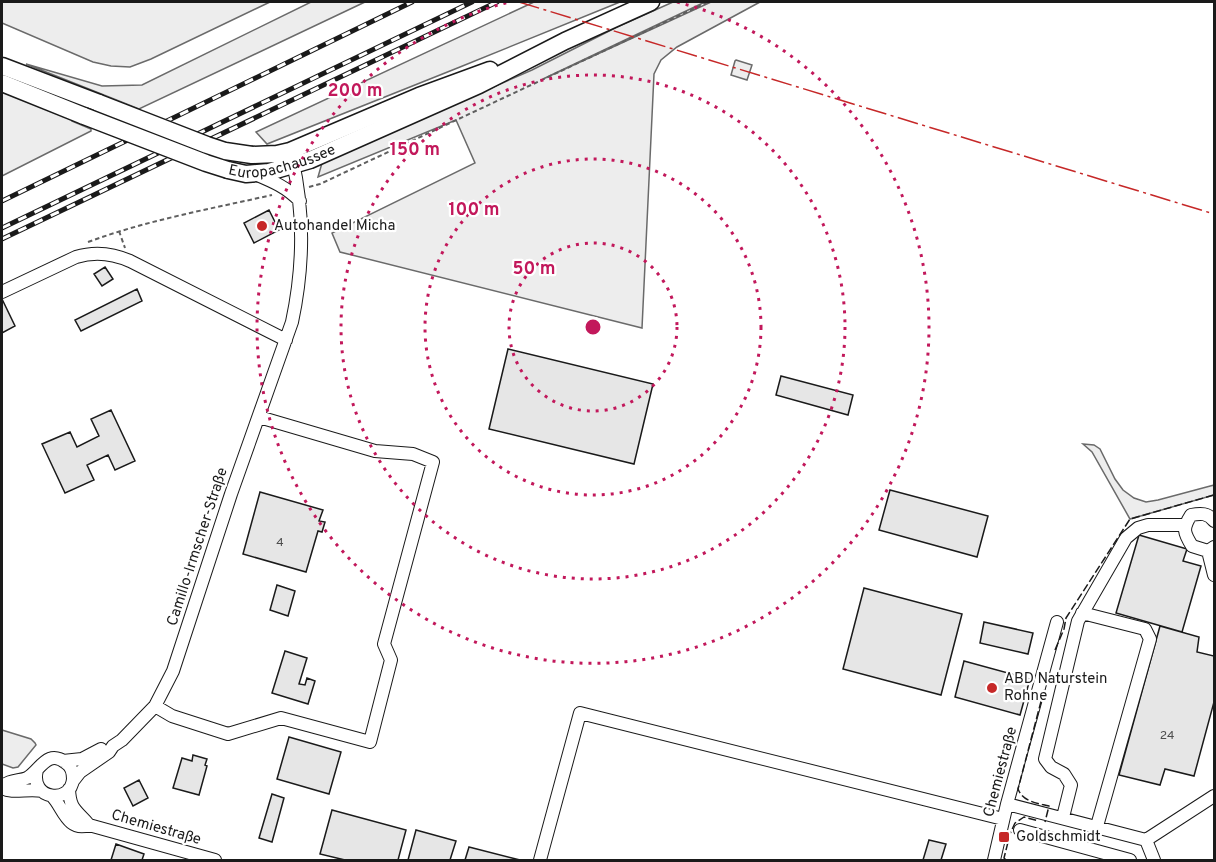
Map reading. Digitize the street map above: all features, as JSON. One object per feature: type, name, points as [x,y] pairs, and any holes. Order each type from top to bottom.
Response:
[{"type":"main road","name":"Europachaussee","points":[[2,83],[206,163],[228,170],[254,174],[269,172],[292,158],[439,87],[522,62],[651,2]]},
{"type":"main road","name":"Europachaussee","points":[[2,66],[207,146],[252,155],[277,154],[292,158]]},
{"type":"street","name":"Camillo-Irmscher-Straße","points":[[63,761],[82,759],[122,740],[155,706],[173,671],[231,494],[286,340],[296,303],[302,256],[302,225],[292,158]]},
{"type":"street","points":[[254,174],[296,194]]},
{"type":"street","points":[[2,292],[65,261],[86,254],[103,253],[122,257],[286,340]]},
{"type":"street","points":[[155,706],[172,716],[228,734],[282,718],[370,742],[391,660],[384,644],[433,462],[413,454],[375,451],[259,417]]},
{"type":"street","points":[[1215,521],[1211,516],[1201,513],[1191,516],[1185,525],[1185,536],[1192,546],[1211,549],[1215,576]]},
{"type":"street","points":[[1063,817],[1071,785],[1064,774],[1051,767],[1045,759],[1078,621],[1126,538],[1137,528],[1148,525],[1185,525]]},
{"type":"street","points":[[1082,613],[1145,629],[1150,639],[1097,826]]},
{"type":"street","name":"Chemiestraße","points":[[994,861],[1003,819],[1056,622]]},
{"type":"street","points":[[540,861],[580,713],[1003,819]]},
{"type":"street","name":"Camillo-Irmscher-Straße","points":[[71,785],[80,772],[106,755],[112,746]]},
{"type":"street","points":[[51,759],[63,761],[71,770],[71,785],[61,795],[29,789],[7,791],[2,787],[5,783],[27,777],[45,761],[51,759]]},
{"type":"street","points":[[37,770],[36,782],[47,794]]},
{"type":"street","name":"Chemiestraße","points":[[71,785],[69,797],[74,810],[88,825],[215,861]]},
{"type":"street","name":"Chemiestraße","points":[[47,794],[56,800],[69,821],[83,827],[88,825]]},
{"type":"street","points":[[1007,804],[1146,840],[1215,796]]},
{"type":"street","points":[[1020,830],[1130,861]]},
{"type":"street","points":[[1146,840],[1154,861]]},
{"type":"path","points":[[82,244],[119,231],[180,215],[296,194],[708,2]]},
{"type":"shaded area","points":[[2,2],[270,2],[130,67],[93,62],[2,23]]},
{"type":"shaded area","points":[[311,2],[365,2],[139,109],[26,64],[102,86],[142,85]]},
{"type":"shaded area","points":[[534,2],[620,2],[267,144],[256,132]]},
{"type":"shaded area","points":[[673,2],[705,2],[543,79],[711,2],[760,2],[677,47],[661,60],[654,74],[642,328],[340,252],[332,233],[475,163],[456,120],[318,177],[322,163],[532,70],[617,27]]},
{"type":"shaded area","points":[[736,60],[752,65],[747,80],[731,75]]},
{"type":"shaded area","points":[[2,91],[73,118],[72,121],[91,131],[2,176]]},
{"type":"shaded area","points":[[1083,444],[1094,445],[1100,449],[1115,479],[1123,490],[1134,498],[1146,502],[1214,485],[1214,495],[1130,519],[1092,452]]},
{"type":"shaded area","points":[[2,730],[31,739],[36,745],[18,767],[13,768],[2,764]]},
{"type":"building","name":"Autohandel Micha","points":[[269,210],[279,230],[254,243],[244,223]]},
{"type":"building","points":[[105,267],[113,279],[102,286],[94,274]]},
{"type":"building","points":[[137,289],[142,301],[81,331],[75,320]]},
{"type":"building","points":[[2,299],[15,326],[2,333]]},
{"type":"building","points":[[508,349],[653,384],[634,464],[489,429]]},
{"type":"building","points":[[781,376],[853,395],[848,415],[776,395]]},
{"type":"building","points":[[111,410],[135,461],[115,470],[108,455],[87,465],[94,480],[65,493],[42,444],[70,432],[77,447],[99,436],[91,419]]},
{"type":"building","points":[[890,490],[988,516],[977,557],[879,530]]},
{"type":"building","points":[[260,492],[323,510],[319,521],[325,522],[322,532],[318,531],[306,572],[243,554]]},
{"type":"building","points":[[1139,535],[1187,549],[1183,561],[1201,566],[1182,632],[1116,613]]},
{"type":"building","points":[[277,585],[295,591],[288,616],[270,610]]},
{"type":"building","points":[[864,588],[962,614],[941,695],[843,669]]},
{"type":"building","points":[[984,622],[1033,633],[1028,654],[980,643]]},
{"type":"building","points":[[1160,626],[1199,637],[1197,652],[1214,656],[1214,702],[1194,776],[1165,769],[1160,785],[1119,775]]},
{"type":"building","points":[[285,651],[307,658],[299,684],[305,685],[307,678],[315,681],[308,704],[272,693]]},
{"type":"building","name":"ABD Naturstein Rohne","points":[[964,661],[1030,679],[1020,715],[955,697]]},
{"type":"building","points":[[289,737],[341,752],[329,794],[277,779]]},
{"type":"building","points":[[193,755],[207,759],[199,795],[173,788],[182,758],[192,761]]},
{"type":"building","points":[[139,780],[148,798],[133,806],[124,788]]},
{"type":"building","points":[[272,794],[284,798],[272,842],[259,838]]},
{"type":"building","points":[[332,810],[406,830],[398,860],[345,860],[320,854]]},
{"type":"building","points":[[416,830],[456,841],[450,860],[408,860]]},
{"type":"building","points":[[929,840],[946,844],[941,860],[923,860]]},
{"type":"building","points":[[116,844],[144,854],[142,860],[111,860]]},
{"type":"building","points":[[469,847],[520,860],[465,860]]},
{"type":"railway","points":[[2,201],[412,2]]},
{"type":"railway","points":[[2,228],[472,2]]},
{"type":"railway","points":[[2,239],[497,2]]},
{"type":"fence","points":[[1055,650],[1066,618],[1130,519],[1214,495]]},
{"type":"fence","points":[[1044,690],[1018,789],[1023,797],[1049,806],[1045,822]]},
{"type":"fence","points":[[1006,860],[1004,858],[1015,823],[1024,817],[1039,821]]},
{"type":"power","points":[[519,2],[1214,214]]},
{"type":"place","name":"Autohandel Micha","points":[[262,226]]},
{"type":"place","name":"ABD Naturstein Rohne","points":[[992,688]]},
{"type":"place","name":"Goldschmidt","points":[[1004,837]]}]
